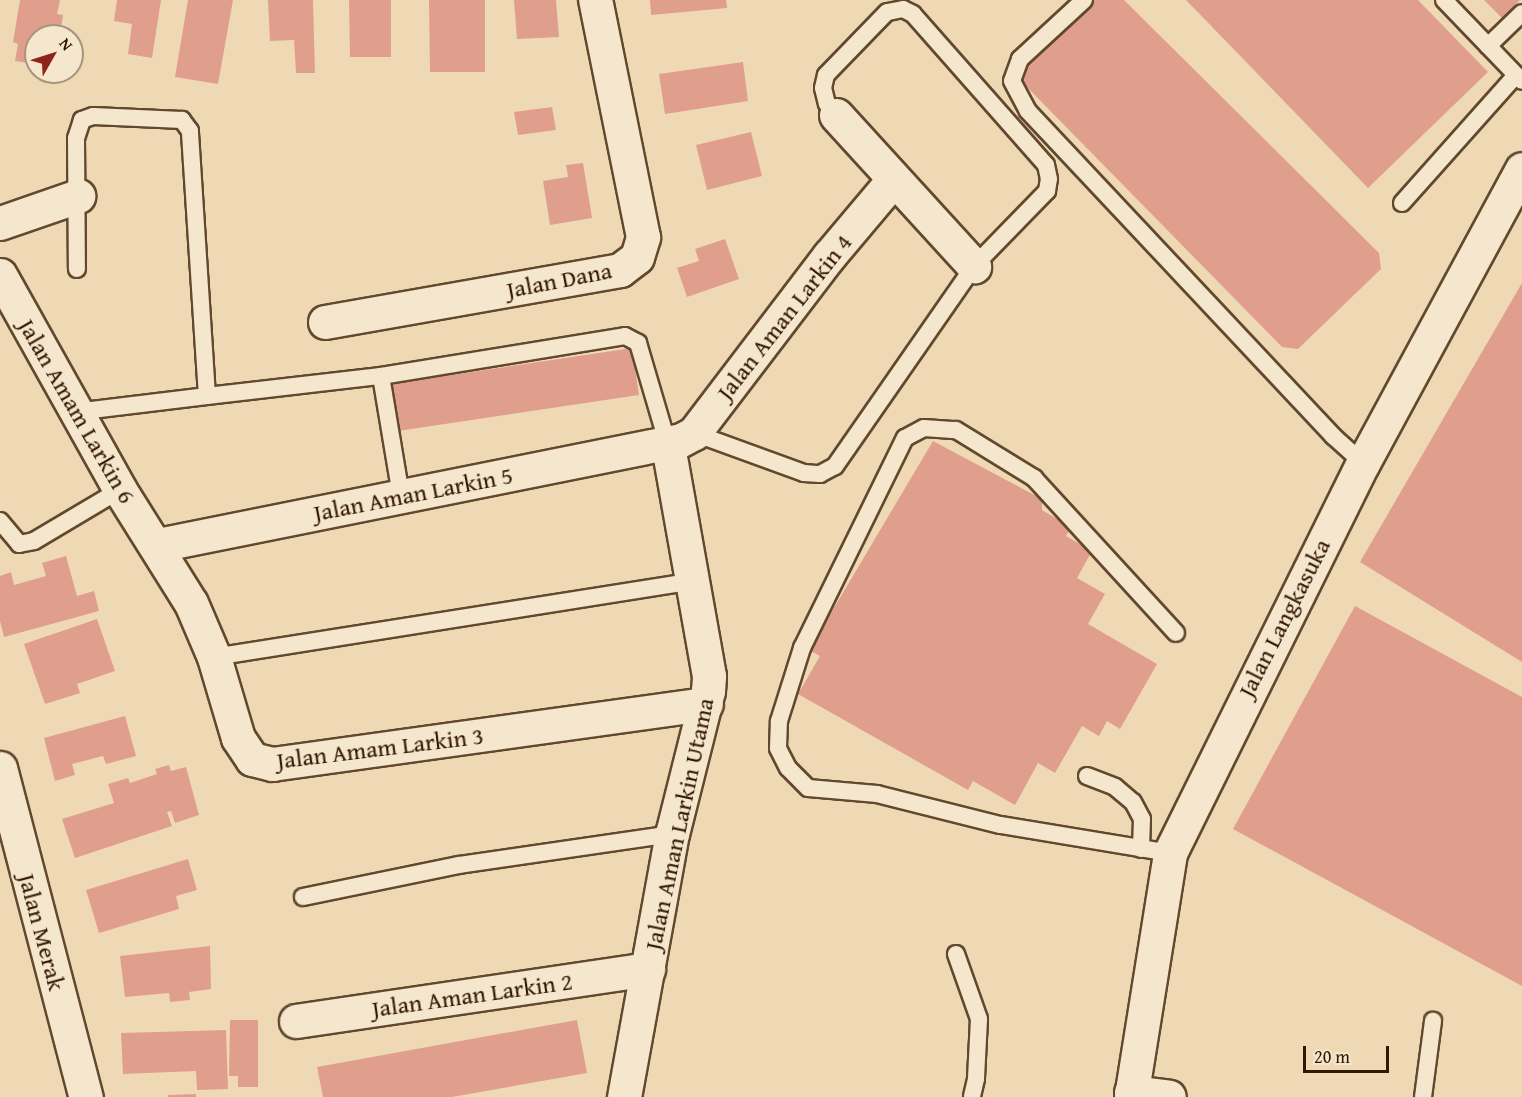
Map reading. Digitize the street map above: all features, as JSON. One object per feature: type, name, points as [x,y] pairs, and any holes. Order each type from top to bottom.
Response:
[{"type":"street","name":"Jalan Dana","points":[[325,322],[620,270],[637,257],[643,237],[595,0]]},
{"type":"street","points":[[836,115],[974,266]]},
{"type":"street","name":"Jalan Langkasuka","points":[[1131,1094],[1155,851],[1522,169]]},
{"type":"street","name":"Jalan Aman Larkin 4","points":[[681,439],[893,180]]},
{"type":"street","points":[[0,223],[78,196]]},
{"type":"street","name":"Jalan Amam Larkin 6","points":[[0,274],[120,490],[158,545]]},
{"type":"street","name":"Jalan Aman Larkin 5","points":[[158,545],[681,439]]},
{"type":"street","name":"Jalan Aman Larkin Utama","points":[[624,1097],[672,834],[690,755],[706,704],[709,676],[692,581],[681,439]]},
{"type":"street","name":"Jalan Amam Larkin 3","points":[[158,545],[191,603],[214,657],[238,738],[252,759],[272,764],[706,704]]},
{"type":"street","name":"Jalan Merak","points":[[0,768],[9,842],[86,1097]]},
{"type":"street","name":"Jalan Aman Larkin 2","points":[[296,1021],[648,969]]},
{"type":"street","points":[[1131,1094],[1169,1097]]},
{"type":"lane","points":[[1084,0],[1020,59],[1012,81],[1028,111],[1333,436],[1363,463]]},
{"type":"lane","points":[[1402,203],[1519,78],[1444,0]]},
{"type":"lane","points":[[75,412],[381,376],[633,337],[681,439],[804,473],[820,474],[835,466],[974,266],[1047,191],[1049,172],[913,15],[903,9],[887,12],[826,75],[823,88],[827,104],[836,115]]},
{"type":"lane","points":[[1488,45],[1522,13]]},
{"type":"lane","points":[[77,270],[76,138],[82,120],[93,116],[177,117],[186,123],[190,131],[207,396]]},
{"type":"lane","points":[[381,376],[401,496]]},
{"type":"lane","points":[[1155,851],[1000,825],[877,794],[808,788],[788,768],[778,748],[779,721],[801,648],[905,438],[924,428],[956,430],[1034,478],[1176,633]]},
{"type":"lane","points":[[0,521],[19,544],[34,541],[120,490]]},
{"type":"lane","points":[[214,657],[692,581]]},
{"type":"lane","points":[[1087,776],[1115,787],[1133,802],[1155,851]]},
{"type":"lane","points":[[303,897],[459,866],[672,834]]},
{"type":"lane","points":[[956,954],[979,1019],[976,1079],[972,1097]]},
{"type":"lane","points":[[1423,1097],[1433,1021]]},
{"type":"building","points":[[20,0],[60,0],[57,14],[63,15],[62,24],[24,24],[24,62],[15,61],[18,44],[13,42]]},
{"type":"building","points":[[117,0],[161,0],[152,58],[128,54],[132,24],[114,21]]},
{"type":"building","points":[[188,0],[233,0],[218,84],[175,77]]},
{"type":"building","points":[[268,0],[313,0],[315,73],[296,73],[294,40],[270,41]]},
{"type":"building","points":[[349,0],[391,0],[391,57],[350,57]]},
{"type":"building","points":[[429,0],[485,0],[485,72],[430,72]]},
{"type":"building","points":[[514,0],[556,0],[559,37],[517,39]]},
{"type":"building","points":[[650,0],[726,0],[727,8],[651,15]]},
{"type":"building","points":[[1093,0],[1124,0],[1379,253],[1381,269],[1298,349],[1282,347],[1021,81],[1023,68]]},
{"type":"building","points":[[1186,0],[1418,0],[1488,72],[1368,188]]},
{"type":"building","points":[[1484,0],[1520,0],[1502,18]]},
{"type":"building","points":[[743,62],[748,101],[665,114],[659,74]]},
{"type":"building","points":[[552,107],[556,130],[518,135],[514,112]]},
{"type":"building","points":[[751,132],[762,176],[707,190],[696,145]]},
{"type":"building","points":[[583,163],[592,218],[550,225],[543,181],[568,177],[566,165]]},
{"type":"building","points":[[725,239],[739,279],[687,297],[677,268],[699,261],[695,249]]},
{"type":"building","points":[[1522,283],[1522,662],[1360,562]]},
{"type":"building","points":[[632,348],[639,395],[398,431],[391,384]]},
{"type":"building","points":[[933,441],[1042,499],[1042,510],[1071,527],[1066,536],[1092,551],[1077,578],[1105,594],[1088,624],[1157,664],[1120,729],[1107,721],[1099,736],[1082,726],[1055,773],[1038,763],[1015,805],[973,781],[968,790],[798,694],[820,656],[809,650]]},
{"type":"building","points":[[66,556],[77,596],[94,591],[99,611],[4,637],[0,621],[0,576],[11,572],[14,585],[46,576],[42,563]]},
{"type":"building","points":[[1355,606],[1522,697],[1522,986],[1233,829]]},
{"type":"building","points":[[97,619],[115,671],[77,684],[80,693],[45,704],[24,644]]},
{"type":"building","points":[[125,716],[136,756],[106,764],[103,756],[72,764],[75,775],[55,781],[44,738]]},
{"type":"building","points":[[169,765],[171,771],[186,767],[199,815],[175,823],[171,811],[167,812],[172,826],[75,858],[62,819],[114,803],[108,784],[128,778],[130,783],[157,774],[155,769]]},
{"type":"building","points":[[188,859],[197,890],[176,896],[179,909],[99,933],[86,890]]},
{"type":"building","points":[[210,946],[211,989],[189,992],[190,1000],[170,1002],[169,993],[125,997],[120,956]]},
{"type":"building","points":[[230,1020],[258,1020],[258,1087],[238,1087],[238,1076],[229,1076]]},
{"type":"building","points":[[577,1020],[587,1073],[452,1097],[323,1097],[317,1067]]},
{"type":"building","points":[[226,1030],[228,1089],[197,1090],[196,1071],[123,1074],[121,1033]]},
{"type":"building","points":[[196,1094],[196,1097],[168,1097],[168,1095]]}]
